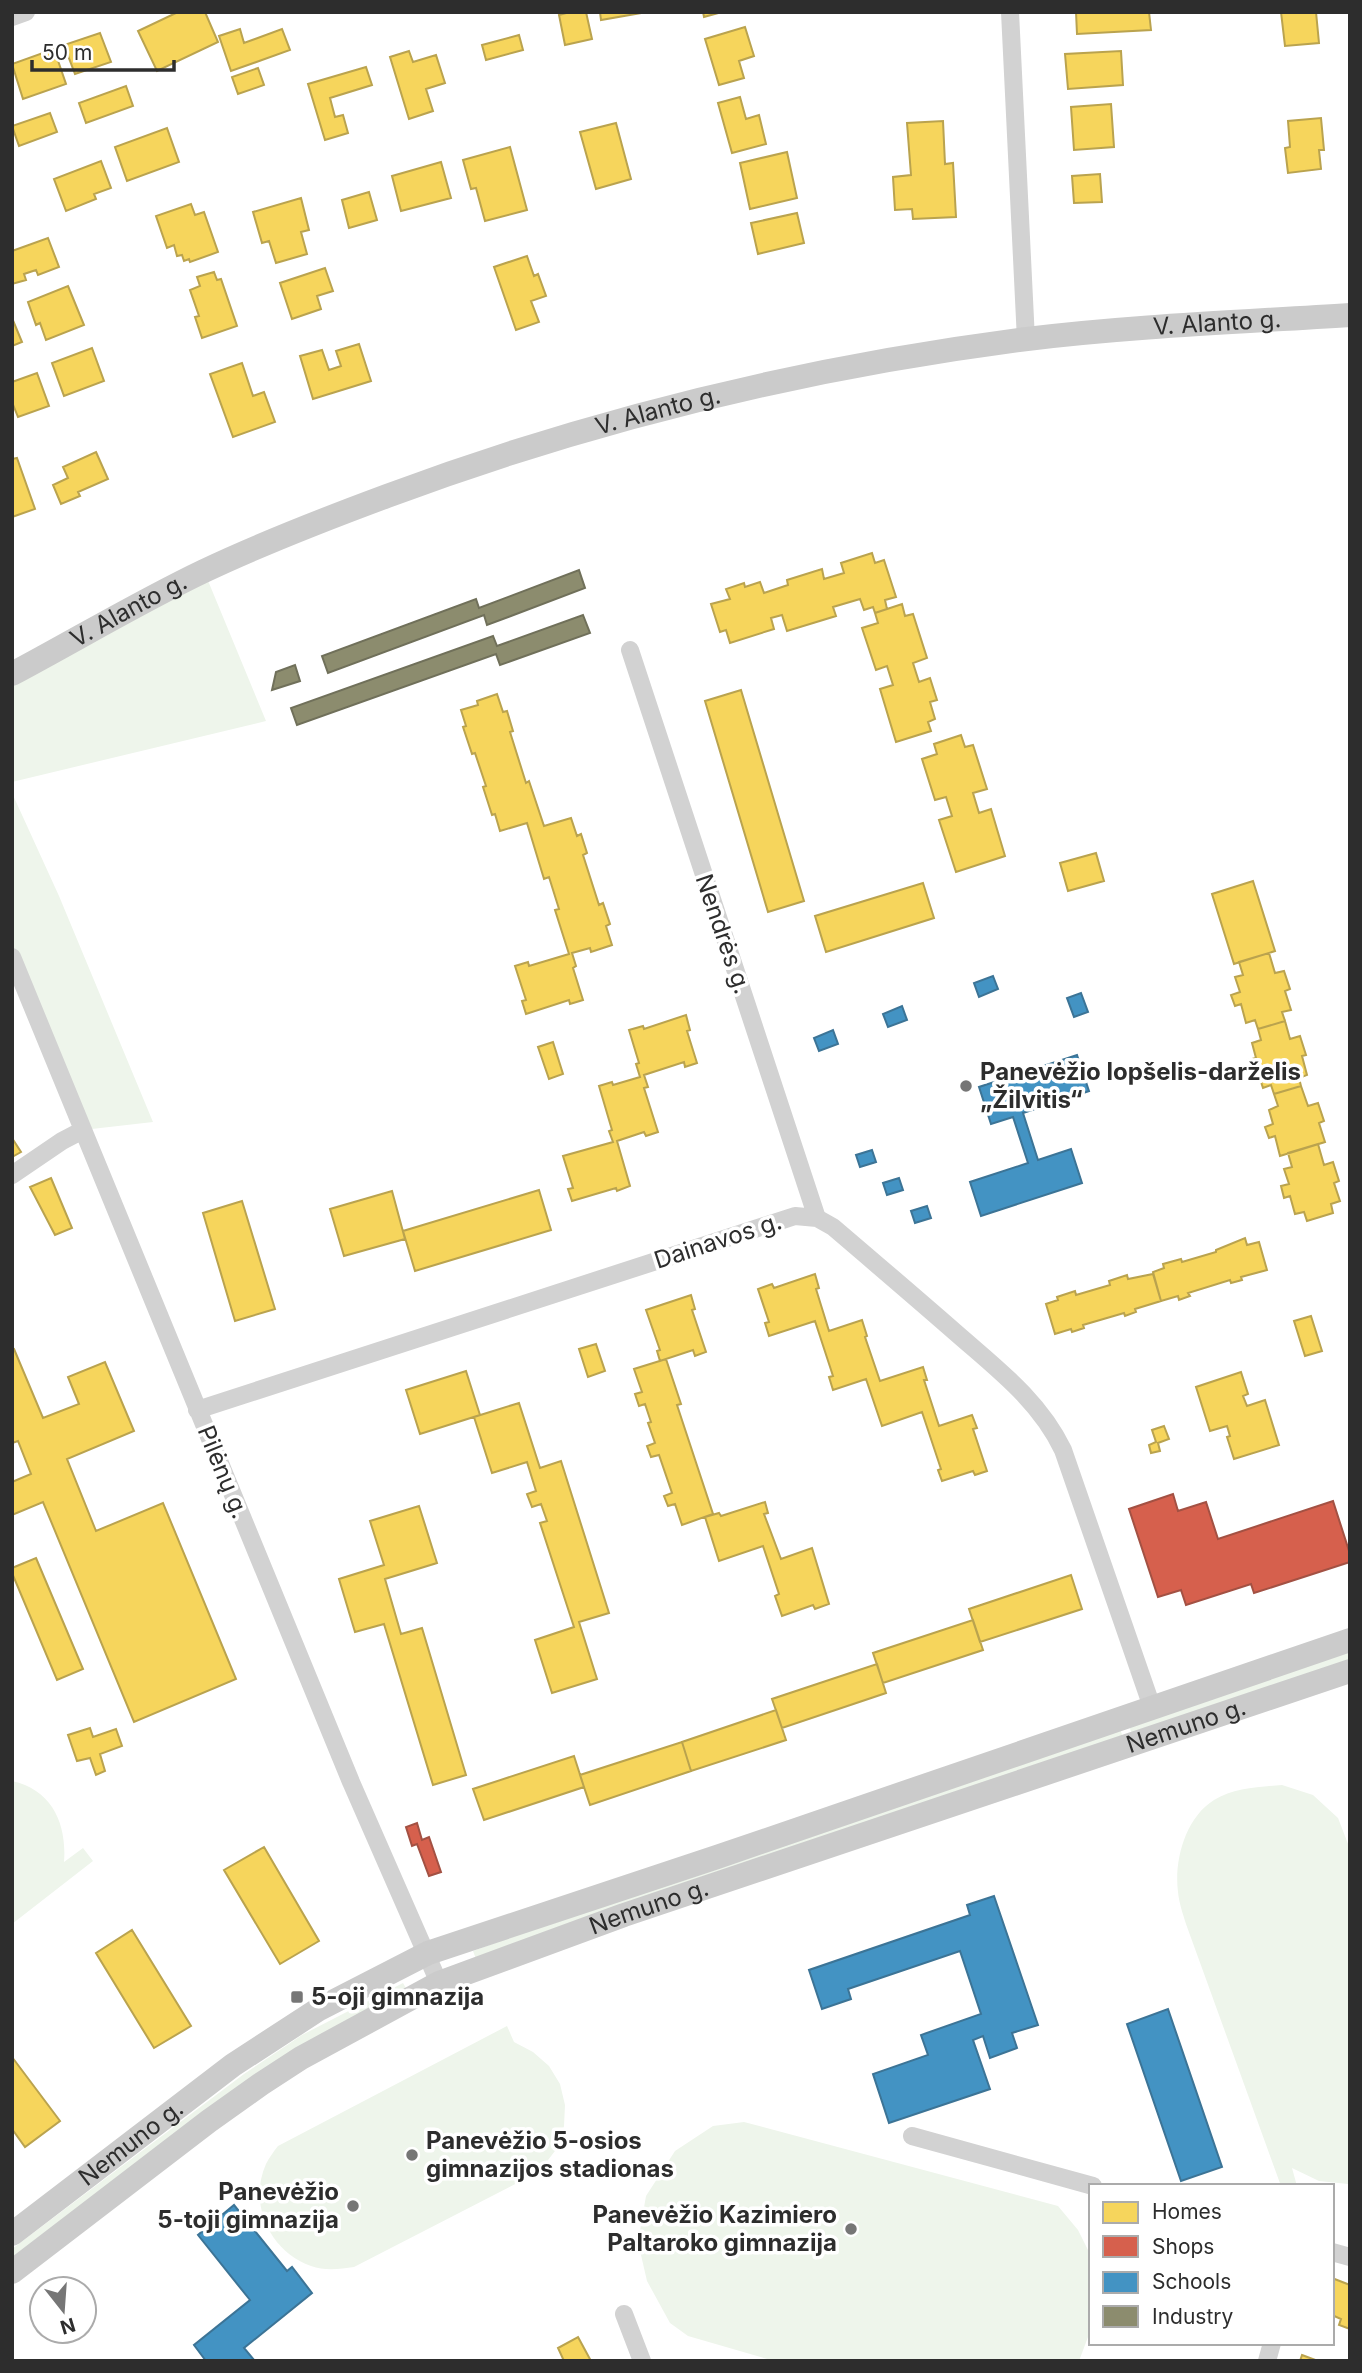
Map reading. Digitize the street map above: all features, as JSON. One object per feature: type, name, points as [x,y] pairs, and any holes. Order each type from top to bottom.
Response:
[{"type":"main road","name":"V. Alanto g.","points":[[12,674],[204,571],[328,518],[485,460],[585,429],[687,402],[818,373],[1026,340],[1120,329],[1350,315]]},
{"type":"main road","name":"Nemuno g.","points":[[12,2234],[233,2065],[319,2009],[428,1954],[1350,1640]]},
{"type":"main road","name":"Nemuno g.","points":[[12,2272],[208,2121],[261,2084],[439,1983],[624,1915],[1350,1671]]},
{"type":"street","points":[[12,17],[26,12]]},
{"type":"street","points":[[1010,12],[1026,340]]},
{"type":"street","name":"Nendrės g.","points":[[630,650],[817,1218]]},
{"type":"street","name":"Pilėnų g.","points":[[12,957],[351,1782],[439,1983]]},
{"type":"street","points":[[12,1175],[83,1130]]},
{"type":"street","name":"Dainavos g.","points":[[197,1410],[795,1216],[817,1218],[833,1227],[1000,1371],[1052,1427],[1152,1707]]},
{"type":"street","points":[[912,2136],[1089,2185]]},
{"type":"street","points":[[624,2314],[636,2358]]},
{"type":"shaded area","points":[[204,571],[266,721],[12,782],[12,674]]},
{"type":"shaded area","points":[[12,793],[59,896],[153,1122],[83,1130],[12,957]]},
{"type":"shaded area","points":[[1350,1651],[1350,1660],[1132,1734],[1129,1726]]},
{"type":"shaded area","points":[[1120,1729],[1123,1737],[476,1959],[473,1951],[539,1927]]},
{"type":"shaded area","points":[[12,1781],[38,1792],[55,1811],[63,1835],[64,1862],[83,1848],[93,1861],[12,1924]]},
{"type":"shaded area","points":[[1282,1785],[1313,1795],[1338,1818],[1350,1849],[1348,2184],[1319,2181],[1292,2168],[1296,2184],[1280,2184],[1181,1908],[1178,1867],[1189,1829],[1204,1808],[1214,1800],[1247,1789]]},
{"type":"shaded area","points":[[403,1983],[407,1990],[12,2259],[12,2249],[244,2074],[302,2035]]},
{"type":"shaded area","name":"Panevėžio 5-osios gimnazijos stadionas","points":[[507,2026],[514,2042],[533,2052],[549,2066],[560,2084],[565,2105],[564,2126],[558,2147],[545,2164],[529,2177],[354,2267],[316,2268],[284,2250],[266,2225],[260,2195],[266,2164],[278,2146]]},
{"type":"shaded area","name":"Panevėžio Kazimiero Paltaroko gimnazija","points":[[744,2122],[1058,2206],[1078,2230],[1089,2252],[1089,2334],[1079,2361],[774,2361],[688,2336],[670,2323],[647,2281],[638,2242],[646,2196],[675,2151],[713,2126]]},
{"type":"building: Homes","points":[[178,12],[205,12],[218,42],[157,71],[138,31]]},
{"type":"building: Homes","points":[[586,12],[592,39],[565,45],[559,15]]},
{"type":"building: Homes","points":[[600,12],[647,12],[601,20]]},
{"type":"building: Homes","points":[[703,12],[722,12],[704,17]]},
{"type":"building: Homes","points":[[1076,12],[1149,12],[1151,30],[1077,34]]},
{"type":"building: Homes","points":[[1281,12],[1316,12],[1319,43],[1285,46]]},
{"type":"building: Homes","points":[[745,27],[754,56],[739,61],[744,78],[719,85],[705,39]]},
{"type":"building: Homes","points":[[240,29],[244,43],[282,29],[290,50],[231,71],[219,36]]},
{"type":"building: Homes","points":[[100,33],[111,62],[75,74],[64,45]]},
{"type":"building: Homes","points":[[519,35],[523,50],[486,60],[482,45]]},
{"type":"building: Homes","points":[[54,49],[66,84],[23,99],[12,64]]},
{"type":"building: Homes","points":[[409,51],[413,62],[436,55],[445,83],[426,89],[433,111],[409,119],[390,57]]},
{"type":"building: Homes","points":[[1121,51],[1123,85],[1068,89],[1065,54]]},
{"type":"building: Homes","points":[[366,67],[372,85],[330,98],[335,117],[343,115],[348,133],[325,140],[308,84]]},
{"type":"building: Homes","points":[[258,68],[264,85],[238,94],[232,77]]},
{"type":"building: Homes","points":[[126,86],[133,106],[86,123],[79,103]]},
{"type":"building: Homes","points":[[740,97],[746,119],[759,115],[766,144],[732,153],[718,103]]},
{"type":"building: Homes","points":[[1111,104],[1114,147],[1074,150],[1071,107]]},
{"type":"building: Homes","points":[[50,113],[57,132],[19,146],[12,126]]},
{"type":"building: Homes","points":[[1321,118],[1324,150],[1319,150],[1321,169],[1288,173],[1285,148],[1290,147],[1288,121]]},
{"type":"building: Homes","points":[[943,121],[945,164],[953,163],[956,217],[913,219],[912,209],[895,210],[893,177],[911,175],[907,123]]},
{"type":"building: Homes","points":[[616,123],[631,179],[596,189],[580,132]]},
{"type":"building: Homes","points":[[167,128],[179,162],[127,181],[115,147]]},
{"type":"building: Homes","points":[[510,147],[527,210],[485,221],[476,188],[471,189],[463,160]]},
{"type":"building: Homes","points":[[787,152],[797,198],[750,209],[740,163]]},
{"type":"building: Homes","points":[[101,161],[111,188],[94,194],[96,199],[66,211],[54,179]]},
{"type":"building: Homes","points":[[441,162],[451,198],[401,211],[392,176]]},
{"type":"building: Homes","points":[[1100,174],[1102,202],[1074,203],[1072,176]]},
{"type":"building: Homes","points":[[369,192],[377,220],[349,228],[342,200]]},
{"type":"building: Homes","points":[[301,198],[309,230],[301,232],[307,254],[276,263],[269,241],[262,243],[253,212]]},
{"type":"building: Homes","points":[[191,204],[195,215],[204,212],[218,252],[190,262],[189,259],[184,261],[182,255],[177,256],[174,245],[167,248],[156,216]]},
{"type":"building: Homes","points":[[797,213],[804,243],[758,254],[751,223]]},
{"type":"building: Homes","points":[[48,238],[59,267],[38,275],[36,270],[24,274],[26,280],[12,284],[12,251]]},
{"type":"building: Homes","points":[[527,256],[534,276],[538,274],[546,296],[531,301],[539,322],[516,330],[494,267]]},
{"type":"building: Homes","points":[[325,268],[333,291],[317,296],[321,309],[292,319],[280,283]]},
{"type":"building: Homes","points":[[214,272],[217,280],[221,279],[237,326],[202,338],[195,317],[199,316],[190,290],[200,286],[197,277]]},
{"type":"building: Homes","points":[[68,286],[84,325],[46,340],[40,323],[36,325],[28,302]]},
{"type":"building: Homes","points":[[12,318],[22,342],[12,346]]},
{"type":"building: Homes","points":[[359,344],[371,381],[313,399],[300,356],[322,350],[329,370],[341,366],[336,351]]},
{"type":"building: Homes","points":[[92,348],[104,381],[64,396],[52,363]]},
{"type":"building: Homes","points":[[242,363],[253,396],[264,392],[275,422],[233,437],[210,374]]},
{"type":"building: Homes","points":[[37,373],[49,406],[18,417],[12,402],[12,382]]},
{"type":"building: Homes","points":[[96,452],[108,479],[78,492],[80,496],[61,504],[53,485],[68,478],[63,467]]},
{"type":"building: Homes","points":[[17,458],[35,509],[12,517],[12,459]]},
{"type":"building: Homes","points":[[872,553],[875,563],[884,560],[896,597],[885,600],[887,609],[875,613],[873,607],[864,610],[860,599],[833,607],[836,616],[787,631],[782,615],[771,618],[774,629],[730,643],[726,630],[720,632],[711,604],[730,599],[726,589],[744,583],[745,587],[760,582],[764,593],[788,585],[787,580],[822,569],[824,579],[844,573],[841,563]]},
{"type":"building: Homes","points":[[902,604],[905,616],[913,614],[927,658],[913,663],[919,682],[930,678],[937,700],[930,702],[935,719],[928,722],[931,731],[896,742],[880,689],[893,685],[887,666],[876,670],[862,628],[878,623],[875,613]]},
{"type":"building: Homes","points":[[741,690],[804,901],[768,912],[705,701]]},
{"type":"building: Homes","points":[[497,694],[503,712],[507,711],[513,731],[510,732],[526,783],[529,781],[544,826],[571,818],[577,836],[581,834],[587,853],[583,855],[599,905],[603,903],[610,924],[606,926],[612,945],[591,952],[590,948],[572,953],[576,966],[573,968],[583,1000],[570,1004],[569,1000],[526,1014],[522,1001],[526,1000],[515,966],[528,962],[529,966],[569,954],[555,910],[559,909],[549,877],[544,879],[527,823],[500,831],[483,787],[486,786],[475,753],[472,754],[463,727],[466,726],[461,710],[478,705],[477,701]]},
{"type":"building: Homes","points":[[961,735],[965,747],[973,745],[987,789],[973,793],[979,813],[991,809],[1005,856],[956,872],[939,820],[952,816],[946,797],[935,800],[922,759],[937,754],[934,744]]},
{"type":"building: Homes","points":[[1096,853],[1104,881],[1068,891],[1060,863]]},
{"type":"building: Homes","points":[[1253,881],[1275,951],[1234,964],[1212,894]]},
{"type":"building: Homes","points":[[923,883],[934,918],[826,952],[815,916]]},
{"type":"building: Homes","points":[[1269,953],[1275,973],[1284,971],[1290,989],[1285,991],[1291,1010],[1282,1012],[1285,1021],[1258,1029],[1255,1020],[1246,1023],[1241,1004],[1235,1006],[1231,995],[1240,992],[1235,977],[1243,975],[1239,962]]},
{"type":"building: Homes","points":[[686,1015],[690,1030],[687,1031],[697,1063],[685,1067],[684,1062],[644,1075],[648,1087],[644,1088],[658,1132],[646,1136],[644,1132],[617,1141],[630,1186],[572,1201],[568,1189],[573,1188],[563,1156],[613,1142],[599,1086],[640,1077],[636,1064],[639,1063],[629,1030],[643,1026],[644,1029]]},
{"type":"building: Homes","points":[[1285,1021],[1290,1039],[1300,1036],[1306,1055],[1302,1056],[1307,1075],[1299,1078],[1301,1086],[1274,1094],[1271,1085],[1263,1088],[1257,1070],[1251,1072],[1248,1060],[1256,1058],[1252,1043],[1261,1040],[1258,1029]]},
{"type":"building: Homes","points":[[553,1042],[563,1074],[549,1079],[538,1047]]},
{"type":"building: Homes","points":[[1301,1086],[1308,1106],[1318,1103],[1324,1121],[1319,1123],[1325,1142],[1280,1156],[1275,1136],[1269,1138],[1265,1127],[1273,1124],[1269,1110],[1278,1106],[1274,1094]]},
{"type":"building: Homes","points":[[12,1138],[21,1152],[12,1157]]},
{"type":"building: Homes","points":[[1318,1144],[1324,1165],[1333,1162],[1339,1181],[1334,1183],[1340,1201],[1331,1204],[1333,1213],[1307,1221],[1304,1212],[1295,1214],[1290,1196],[1284,1198],[1281,1186],[1289,1184],[1284,1169],[1292,1167],[1288,1153]]},
{"type":"building: Homes","points":[[51,1178],[72,1228],[55,1235],[30,1187]]},
{"type":"building: Homes","points":[[539,1190],[551,1230],[415,1271],[403,1231]]},
{"type":"building: Homes","points":[[392,1191],[405,1239],[344,1256],[330,1209]]},
{"type":"building: Homes","points":[[242,1201],[275,1309],[235,1321],[203,1213]]},
{"type":"building: Homes","points":[[1245,1238],[1247,1245],[1259,1242],[1267,1270],[1241,1277],[1242,1280],[1231,1283],[1230,1280],[1188,1293],[1190,1296],[1179,1300],[1178,1296],[1161,1301],[1153,1272],[1164,1268],[1163,1264],[1181,1259],[1182,1262],[1216,1252]]},
{"type":"building: Homes","points":[[815,1274],[819,1288],[816,1289],[829,1331],[862,1320],[880,1381],[923,1367],[927,1380],[924,1380],[939,1426],[972,1415],[977,1428],[973,1429],[987,1471],[975,1475],[973,1471],[942,1481],[938,1470],[941,1469],[922,1412],[882,1426],[866,1379],[833,1390],[829,1377],[833,1376],[815,1321],[769,1336],[765,1323],[769,1322],[758,1289],[772,1284],[774,1288]]},
{"type":"building: Homes","points":[[1153,1274],[1161,1301],[1135,1309],[1136,1312],[1125,1316],[1124,1313],[1083,1325],[1084,1328],[1072,1332],[1071,1329],[1055,1334],[1046,1304],[1058,1300],[1057,1297],[1075,1291],[1076,1295],[1110,1285],[1109,1281],[1127,1275],[1128,1279]]},
{"type":"building: Homes","points":[[691,1295],[695,1309],[692,1310],[706,1352],[695,1356],[693,1350],[660,1361],[657,1351],[660,1350],[646,1310]]},
{"type":"building: Homes","points":[[1311,1316],[1322,1351],[1305,1356],[1294,1321]]},
{"type":"building: Homes","points":[[596,1344],[605,1371],[588,1377],[579,1349]]},
{"type":"building: Homes","points":[[14,1349],[43,1418],[79,1404],[68,1377],[105,1362],[134,1431],[67,1459],[96,1531],[163,1503],[236,1679],[134,1722],[43,1502],[12,1515],[12,1482],[31,1474],[18,1441],[12,1443]]},
{"type":"building: Homes","points":[[666,1359],[681,1404],[677,1405],[713,1514],[682,1525],[675,1504],[668,1506],[664,1496],[672,1493],[659,1455],[651,1457],[647,1446],[655,1443],[648,1423],[651,1422],[645,1404],[639,1406],[635,1394],[642,1392],[634,1369]]},
{"type":"building: Homes","points":[[466,1371],[480,1415],[420,1434],[406,1390]]},
{"type":"building: Homes","points":[[1241,1372],[1248,1394],[1243,1396],[1247,1406],[1265,1400],[1279,1445],[1234,1459],[1227,1437],[1230,1436],[1227,1426],[1210,1431],[1196,1387]]},
{"type":"building: Homes","points":[[519,1403],[540,1468],[561,1461],[609,1613],[579,1622],[597,1679],[552,1693],[535,1640],[574,1627],[540,1523],[547,1521],[541,1504],[532,1507],[527,1494],[536,1491],[527,1462],[492,1473],[474,1417]]},
{"type":"building: Homes","points":[[1164,1426],[1169,1439],[1158,1443],[1160,1451],[1151,1453],[1149,1445],[1156,1442],[1152,1430]]},
{"type":"building: Homes","points":[[765,1502],[768,1513],[764,1514],[781,1559],[812,1548],[829,1604],[815,1609],[813,1605],[782,1616],[775,1596],[779,1594],[763,1546],[719,1561],[705,1517],[719,1513],[721,1516]]},
{"type":"building: Homes","points":[[419,1506],[437,1563],[385,1579],[401,1634],[422,1628],[466,1775],[433,1785],[384,1624],[355,1632],[339,1579],[384,1565],[370,1521]]},
{"type":"building: Homes","points":[[36,1558],[83,1669],[57,1680],[12,1573],[12,1568]]},
{"type":"building: Homes","points":[[1071,1575],[1082,1609],[980,1642],[969,1609]]},
{"type":"building: Homes","points":[[973,1620],[983,1650],[883,1683],[873,1653]]},
{"type":"building: Homes","points":[[877,1664],[886,1693],[782,1728],[772,1699]]},
{"type":"building: Homes","points":[[776,1710],[786,1740],[691,1771],[682,1742]]},
{"type":"building: Homes","points":[[90,1728],[93,1737],[116,1729],[122,1746],[100,1754],[105,1771],[96,1775],[90,1758],[77,1761],[68,1735]]},
{"type":"building: Homes","points":[[682,1742],[691,1771],[590,1805],[580,1775]]},
{"type":"building: Homes","points":[[574,1756],[584,1787],[484,1820],[473,1789]]},
{"type":"building: Homes","points":[[264,1847],[319,1941],[280,1964],[224,1870]]},
{"type":"building: Homes","points":[[132,1930],[191,2026],[154,2048],[96,1953]]},
{"type":"building: Homes","points":[[12,2057],[60,2121],[25,2147],[12,2129]]},
{"type":"building: Homes","points":[[1334,2279],[1350,2285],[1350,2329],[1339,2325],[1341,2319],[1334,2316]]},
{"type":"building: Homes","points":[[578,2337],[591,2361],[564,2361],[558,2348]]},
{"type":"building: Homes","points":[[1302,2355],[1318,2361],[1300,2361]]},
{"type":"building: Shops","points":[[1173,1494],[1178,1511],[1206,1502],[1218,1539],[1333,1501],[1350,1554],[1350,1562],[1254,1593],[1251,1584],[1186,1605],[1181,1590],[1158,1597],[1129,1509]]},
{"type":"building: Shops","points":[[417,1823],[422,1840],[429,1837],[441,1872],[429,1876],[417,1844],[412,1846],[406,1827]]},
{"type":"building: Schools","points":[[993,976],[998,989],[979,997],[974,983]]},
{"type":"building: Schools","points":[[1081,993],[1088,1012],[1074,1017],[1067,998]]},
{"type":"building: Schools","points":[[902,1006],[907,1020],[888,1027],[883,1014]]},
{"type":"building: Schools","points":[[833,1030],[838,1044],[819,1051],[814,1038]]},
{"type":"building: Schools","points":[[1077,1055],[1089,1091],[1023,1113],[1038,1160],[1071,1149],[1082,1183],[981,1216],[970,1182],[1028,1163],[1013,1117],[991,1124],[979,1087]]},
{"type":"building: Schools","points":[[872,1150],[876,1162],[860,1167],[856,1155]]},
{"type":"building: Schools","points":[[899,1178],[903,1190],[887,1195],[883,1183]]},
{"type":"building: Schools","points":[[927,1206],[931,1218],[915,1223],[911,1211]]},
{"type":"building: Schools","points":[[994,1896],[1038,2025],[1012,2033],[1017,2048],[990,2058],[983,2036],[973,2040],[990,2089],[889,2123],[873,2074],[928,2055],[921,2035],[981,2014],[960,1951],[848,1989],[851,1999],[822,2009],[809,1970],[970,1915],[967,1905]]},
{"type":"building: Schools","points":[[1168,2009],[1222,2167],[1181,2181],[1127,2024]]},
{"type":"building: Schools","points":[[234,2205],[287,2271],[292,2267],[312,2293],[244,2348],[255,2361],[206,2361],[194,2345],[250,2300],[198,2235]]},
{"type":"building: Industry","points":[[579,570],[585,588],[487,625],[484,615],[328,673],[322,656],[476,599],[479,608]]},
{"type":"building: Industry","points":[[583,615],[590,633],[500,665],[496,654],[297,725],[291,708],[493,636],[497,646]]},
{"type":"building: Industry","points":[[295,665],[300,681],[272,690],[276,672]]},
{"type":"place","name":"Panevėžio lopšelis-darželis „Žilvitis“","points":[[966,1086]]},
{"type":"place","name":"5-oji gimnazija","points":[[297,1997]]},
{"type":"place","name":"Panevėžio 5-osios gimnazijos stadionas","points":[[412,2155]]},
{"type":"place","name":"Panevėžio 5-toji gimnazija","points":[[353,2206]]},
{"type":"place","name":"Panevėžio Kazimiero Paltaroko gimnazija","points":[[851,2229]]}]
